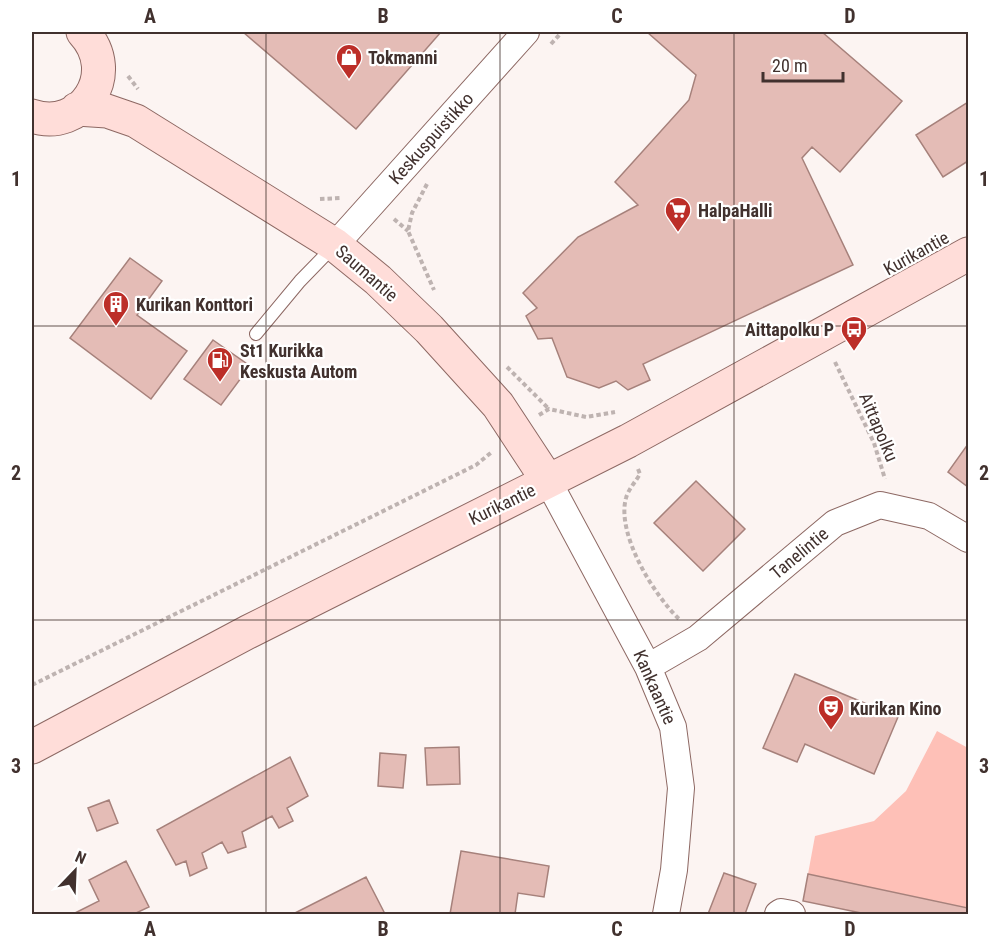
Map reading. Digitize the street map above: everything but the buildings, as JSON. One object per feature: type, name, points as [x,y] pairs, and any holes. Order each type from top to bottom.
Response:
[{"type":"street","name":"Keskuspuistikko","points":[[335,245],[526,32]]},
{"type":"street","name":"Saumantie","points":[[100,49],[113,95],[138,106],[335,245],[378,280],[429,330],[498,405],[548,481]]},
{"type":"street","points":[[33,117],[54,118],[77,109],[89,98],[99,80],[100,49]]},
{"type":"street","name":"Saumantie","points":[[77,109],[106,111],[138,106]]},
{"type":"street","name":"Kurikantie","points":[[32,747],[248,632],[548,481],[620,427],[969,254]]},
{"type":"street","name":"Kankaantie","points":[[548,481],[648,667],[673,726],[681,788],[674,870],[666,915]]},
{"type":"street","points":[[880,505],[929,516],[969,538]]},
{"type":"street","name":"Tanelintie","points":[[648,667],[698,638],[835,522],[880,505]]},
{"type":"street","points":[[778,915],[781,912],[792,915]]},
{"type":"lane","points":[[256,334],[300,281],[335,245]]},
{"type":"path","points":[[548,47],[562,32]]},
{"type":"path","points":[[100,49],[138,106]]},
{"type":"path","points":[[429,179],[412,213],[408,231],[435,291]]},
{"type":"path","points":[[311,199],[340,199],[348,193]]},
{"type":"path","points":[[499,358],[549,409],[620,427]]},
{"type":"path","name":"Aittapolku","points":[[836,362],[874,443],[885,477],[880,505]]},
{"type":"path","points":[[32,685],[476,465],[516,431],[549,409]]},
{"type":"path","points":[[620,410],[620,427],[640,474],[626,498],[625,520],[634,553],[668,608],[698,638]]},
{"type":"shaded area","points":[[937,731],[968,748],[968,908],[808,874],[815,836],[874,821],[906,791]]},
{"type":"place","name":"Tokmanni","points":[[349,80]]},
{"type":"place","name":"HalpaHalli","points":[[678,233]]},
{"type":"place","name":"Kurikan Konttori","points":[[116,327]]},
{"type":"place","name":"Aittapolku P","points":[[854,352]]},
{"type":"place","name":"St1 Kurikka Keskusta Autom","points":[[220,383]]},
{"type":"place","name":"Kurikan Kino","points":[[831,731]]}]
